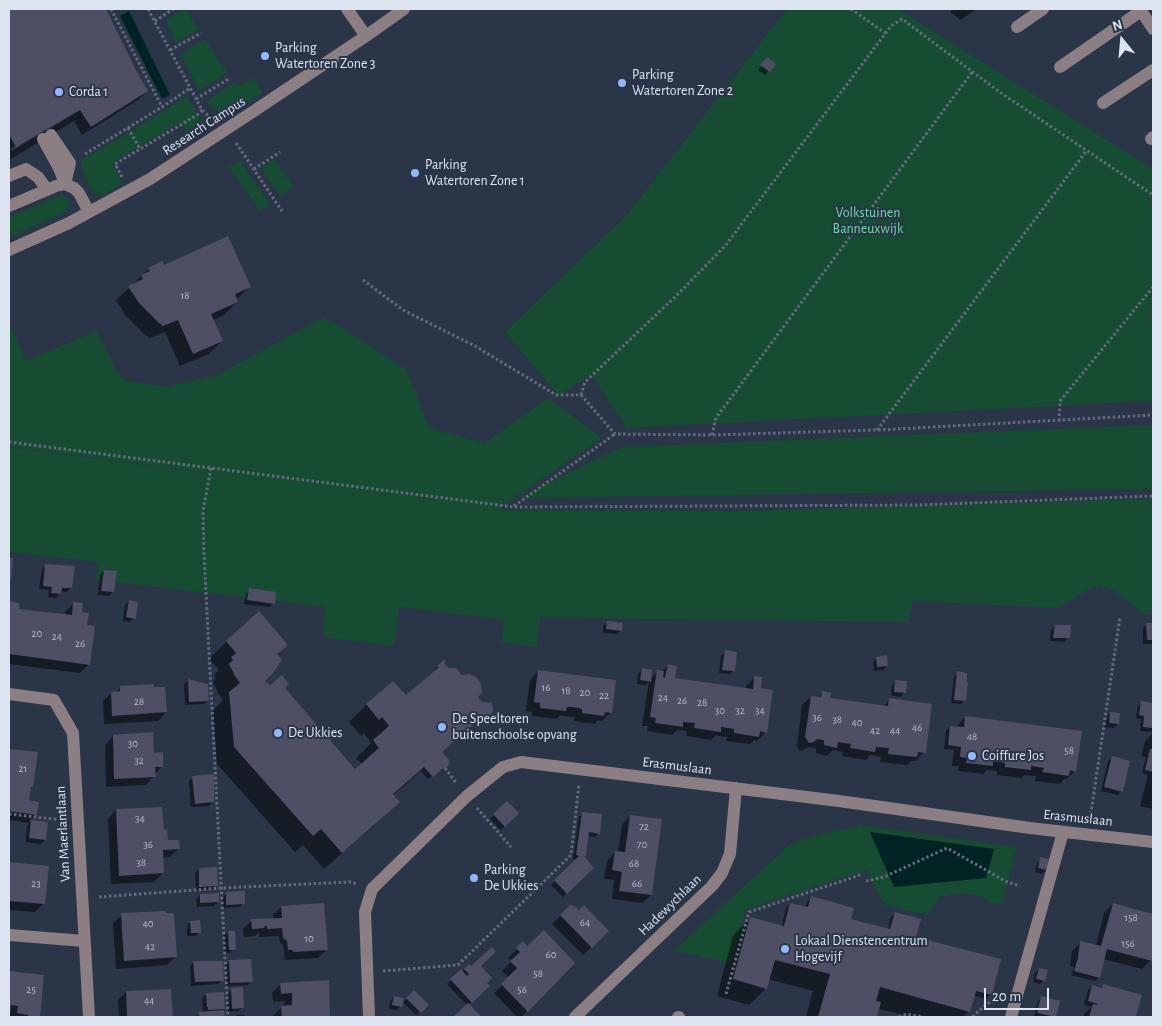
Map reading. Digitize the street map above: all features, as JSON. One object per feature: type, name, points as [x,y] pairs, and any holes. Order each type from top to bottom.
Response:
[{"type":"street","points":[[347,9],[366,36]]},
{"type":"street","name":"Research Campus","points":[[9,250],[69,223],[158,174],[254,112],[404,9]]},
{"type":"street","points":[[1017,26],[1043,9]]},
{"type":"street","points":[[1060,67],[1141,10],[1153,29]]},
{"type":"street","points":[[1103,103],[1153,70]]},
{"type":"street","points":[[47,137],[70,163],[65,184],[59,168],[47,137]]},
{"type":"street","points":[[9,176],[26,169],[38,178],[47,190]]},
{"type":"street","points":[[9,206],[65,184],[74,188],[79,193],[89,212]]},
{"type":"street","name":"Van Maerlantlaan","points":[[9,694],[54,700],[73,733],[89,1017]]},
{"type":"street","name":"Erasmuslaan","points":[[369,1017],[365,912],[372,888],[467,796],[503,767],[521,762],[1153,842]]},
{"type":"street","name":"Hadewychlaan","points":[[575,1017],[712,886],[722,873],[730,854],[736,788]]},
{"type":"street","points":[[1011,1017],[1063,832]]},
{"type":"street","points":[[9,935],[84,942]]},
{"type":"path","points":[[111,9],[162,107]]},
{"type":"path","points":[[148,9],[202,110],[215,122]]},
{"type":"path","points":[[155,21],[174,9]]},
{"type":"path","points":[[851,9],[885,34]]},
{"type":"path","points":[[581,395],[585,382],[676,296],[725,246],[891,26],[902,20],[1001,94],[1153,196]]},
{"type":"path","points":[[170,50],[201,33]]},
{"type":"path","points":[[712,435],[716,418],[972,72]]},
{"type":"path","points":[[196,99],[230,78]]},
{"type":"path","points":[[70,163],[190,88]]},
{"type":"path","points":[[130,190],[115,164],[197,115],[202,110]]},
{"type":"path","points":[[128,128],[140,149]]},
{"type":"path","points":[[877,430],[1087,150]]},
{"type":"path","points":[[254,169],[280,152]]},
{"type":"path","points":[[244,155],[282,211]]},
{"type":"path","points":[[363,280],[402,310],[475,346],[556,395],[581,395],[615,434]]},
{"type":"path","points":[[1059,421],[1060,400],[1153,287]]},
{"type":"path","points":[[514,507],[615,434],[712,435],[877,430],[1153,415]]},
{"type":"path","points":[[9,442],[514,507],[919,505],[1153,496]]},
{"type":"path","points":[[211,468],[203,511],[228,1017]]},
{"type":"path","points":[[1088,834],[1120,618]]},
{"type":"path","points":[[367,972],[458,965],[570,855],[581,770]]},
{"type":"path","points":[[9,814],[78,822]]},
{"type":"path","points":[[866,881],[884,877],[947,848],[1007,882],[1020,886]]},
{"type":"path","points":[[726,994],[749,912],[864,874]]},
{"type":"path","points":[[82,899],[222,888],[350,882],[372,888]]},
{"type":"path","points":[[974,1017],[975,1014],[996,997]]},
{"type":"path","points":[[899,1017],[906,1014],[924,1017]]},
{"type":"green space","points":[[185,9],[199,29],[176,43],[166,21]]},
{"type":"green space","name":"Volkstuinen Banneuxwijk","points":[[787,9],[897,9],[1153,169],[1153,401],[627,428],[591,374],[559,396],[505,332],[627,215]]},
{"type":"green space","points":[[205,39],[227,73],[199,91],[181,54]]},
{"type":"green space","points":[[253,78],[263,92],[226,116],[206,102],[233,83],[240,85]]},
{"type":"green space","points":[[188,95],[197,115],[208,127],[192,141],[180,122],[112,163],[123,183],[104,194],[97,195],[94,193],[87,182],[80,161]]},
{"type":"green space","points":[[274,159],[294,187],[281,197],[261,169]]},
{"type":"green space","points":[[240,161],[270,204],[260,211],[229,167]]},
{"type":"green space","points":[[61,195],[67,198],[69,202],[66,212],[9,237],[9,217]]},
{"type":"green space","points":[[323,318],[338,325],[407,370],[429,428],[485,443],[548,398],[602,438],[497,510],[740,511],[1153,499],[1153,614],[1144,614],[1115,591],[1099,586],[1084,592],[1060,608],[913,601],[908,622],[540,617],[537,647],[501,642],[504,620],[399,607],[394,646],[323,637],[326,607],[96,580],[98,562],[9,552],[9,447],[234,477],[9,446],[9,323],[26,361],[96,331],[122,380],[166,387],[217,375]]},
{"type":"green space","points":[[1153,425],[1153,489],[518,498],[624,447]]},
{"type":"green space","points":[[858,825],[1017,847],[1002,904],[990,903],[981,896],[962,893],[939,897],[928,915],[885,905],[867,870],[747,909],[730,963],[674,951],[790,844],[831,831],[858,827]]},
{"type":"shaded area","points":[[129,11],[170,95],[162,99],[120,16]]},
{"type":"shaded area","points":[[870,832],[994,849],[986,878],[894,887]]},
{"type":"building","name":"Corda 1","points":[[9,9],[106,9],[148,91],[91,127],[80,110],[16,147],[9,135]]},
{"type":"building","points":[[767,57],[776,64],[770,72],[760,65]]},
{"type":"building","points":[[228,236],[251,287],[235,294],[238,302],[211,314],[223,341],[193,354],[178,320],[163,326],[139,303],[128,286],[143,279],[141,275],[150,271],[148,268],[162,261],[164,265]]},
{"type":"building","points":[[9,558],[13,558],[11,581],[9,581]]},
{"type":"building","points":[[45,564],[75,566],[72,588],[62,588],[61,594],[51,593],[52,587],[43,586]]},
{"type":"building","points":[[104,570],[117,571],[114,592],[101,591]]},
{"type":"building","points":[[249,588],[276,592],[275,604],[247,600]]},
{"type":"building","points":[[129,600],[138,602],[136,619],[126,617]]},
{"type":"building","points":[[9,601],[19,603],[19,609],[72,615],[73,602],[83,603],[82,612],[89,613],[87,625],[95,626],[90,665],[9,654]]},
{"type":"building","name":"De Ukkies","points":[[259,611],[288,645],[277,654],[282,660],[265,681],[270,685],[282,675],[289,684],[285,688],[355,769],[379,748],[373,740],[389,726],[382,717],[379,720],[366,704],[393,681],[406,695],[439,667],[437,666],[445,659],[445,665],[449,668],[456,668],[462,675],[470,674],[477,678],[482,690],[478,697],[479,699],[483,702],[492,703],[493,710],[491,714],[482,717],[442,752],[449,760],[447,767],[433,777],[424,767],[393,794],[400,802],[342,853],[321,829],[313,836],[234,747],[229,692],[240,683],[229,664],[233,660],[231,657],[236,653],[226,641]]},
{"type":"building","points":[[607,621],[623,623],[622,631],[606,629]]},
{"type":"building","points":[[1146,623],[1153,623],[1153,640],[1147,640]]},
{"type":"building","points":[[1055,625],[1071,625],[1070,638],[1053,638]]},
{"type":"building","points":[[725,650],[737,652],[735,671],[722,670]]},
{"type":"building","points":[[887,655],[888,666],[877,667],[876,657]]},
{"type":"building","points":[[668,664],[677,666],[675,678],[753,689],[754,676],[762,677],[761,688],[773,690],[767,733],[760,731],[759,737],[734,733],[734,729],[721,727],[721,732],[694,728],[695,723],[683,722],[683,727],[655,723],[656,718],[650,717],[657,670],[664,671],[663,677],[665,678]]},
{"type":"building","points":[[642,668],[652,670],[651,682],[640,680]]},
{"type":"building","points":[[538,670],[616,680],[612,713],[605,712],[604,716],[582,713],[582,709],[573,707],[567,707],[566,711],[540,708],[540,703],[534,702]]},
{"type":"building","points":[[957,671],[967,673],[966,701],[954,700]]},
{"type":"building","points":[[188,679],[208,684],[209,701],[189,702]]},
{"type":"building","points":[[895,680],[907,681],[906,693],[894,692]]},
{"type":"building","points":[[154,684],[154,687],[165,687],[167,712],[112,716],[111,692],[120,691],[120,686]]},
{"type":"building","points":[[822,691],[831,693],[830,698],[888,706],[889,698],[932,704],[926,753],[918,752],[917,757],[888,754],[889,748],[876,747],[875,752],[850,748],[851,744],[838,742],[837,748],[824,745],[824,740],[817,739],[809,743],[805,737],[811,696],[821,697]]},
{"type":"building","points":[[1141,701],[1153,703],[1153,728],[1143,727],[1144,716],[1139,715]]},
{"type":"building","points":[[1110,712],[1120,713],[1119,724],[1109,723]]},
{"type":"building","points":[[965,716],[1082,731],[1076,772],[1070,770],[1069,776],[1042,772],[1044,768],[1031,766],[1031,770],[1005,767],[1005,763],[993,761],[993,766],[966,763],[967,758],[960,757],[961,747],[948,745],[950,726],[964,727]]},
{"type":"building","points":[[153,732],[154,753],[163,752],[163,767],[155,767],[156,777],[114,779],[113,735]]},
{"type":"building","points":[[9,749],[38,752],[33,787],[31,787],[29,800],[39,802],[37,815],[9,811]]},
{"type":"building","points":[[1150,749],[1153,749],[1153,772],[1145,770]]},
{"type":"building","points":[[1112,756],[1130,761],[1123,792],[1104,787]]},
{"type":"building","points":[[214,774],[214,802],[195,804],[192,776]]},
{"type":"building","points":[[507,801],[519,813],[505,827],[493,814]]},
{"type":"building","points":[[162,807],[164,830],[167,829],[168,840],[179,840],[180,849],[163,850],[164,873],[119,876],[116,809]]},
{"type":"building","points":[[582,812],[602,814],[600,834],[589,832],[586,856],[584,856],[594,868],[567,894],[554,880],[579,856],[576,855]]},
{"type":"building","points":[[630,815],[662,819],[652,895],[619,891],[622,872],[612,870],[615,851],[625,852]]},
{"type":"building","points":[[31,820],[48,822],[46,840],[29,838]]},
{"type":"building","points":[[1040,857],[1049,859],[1047,870],[1038,868]]},
{"type":"building","points":[[9,862],[49,866],[45,904],[9,901]]},
{"type":"building","points":[[217,867],[218,886],[199,887],[199,868]]},
{"type":"building","points":[[245,891],[245,904],[226,905],[226,892]]},
{"type":"building","points":[[219,893],[219,902],[200,903],[200,894]]},
{"type":"building","points":[[811,896],[854,908],[851,919],[890,929],[895,912],[921,919],[916,937],[1001,959],[992,995],[976,991],[970,1012],[880,987],[876,1001],[881,1002],[877,1017],[818,1017],[830,974],[775,960],[767,989],[733,979],[750,917],[784,926],[790,903],[808,907]]},
{"type":"building","points":[[324,903],[328,950],[293,952],[293,950],[288,950],[287,941],[283,938],[282,928],[267,929],[267,926],[264,926],[265,928],[252,929],[251,919],[282,918],[281,906]]},
{"type":"building","points":[[1113,903],[1153,914],[1152,961],[1107,949],[1100,978],[1074,971],[1080,941],[1101,946]]},
{"type":"building","points":[[570,905],[575,906],[579,910],[584,905],[609,931],[592,948],[560,915]]},
{"type":"building","points":[[166,911],[166,913],[174,913],[177,957],[124,961],[121,913]]},
{"type":"building","points":[[200,920],[201,933],[191,933],[190,921]]},
{"type":"building","points":[[544,930],[575,963],[528,1012],[501,984],[517,968],[510,961],[520,952],[516,948],[523,941],[527,946]]},
{"type":"building","points":[[228,931],[235,931],[236,950],[229,950]]},
{"type":"building","points":[[492,947],[496,952],[481,966],[492,978],[487,983],[490,986],[472,1003],[450,979],[461,969],[467,976],[469,974],[464,969],[469,964],[471,966]]},
{"type":"building","points":[[251,959],[253,982],[230,983],[229,960]]},
{"type":"building","points":[[193,961],[223,961],[224,981],[195,982]]},
{"type":"building","points":[[1039,968],[1048,970],[1045,981],[1036,979]]},
{"type":"building","points":[[9,971],[44,975],[40,1017],[28,1017],[28,1015],[17,1013],[18,1006],[11,1005],[9,1013]]},
{"type":"building","points":[[329,980],[330,1017],[282,1017],[281,1006],[292,1005],[292,993],[281,994],[280,983]]},
{"type":"building","points":[[1103,984],[1142,995],[1136,1017],[1089,1017],[1093,1004],[1098,1004],[1088,1001],[1092,985],[1102,988]]},
{"type":"building","points":[[243,987],[244,1008],[232,1009],[231,988]]},
{"type":"building","points":[[171,989],[173,1017],[127,1017],[126,991]]},
{"type":"building","points":[[414,990],[429,1005],[421,1013],[406,998]]},
{"type":"building","points":[[224,992],[225,1009],[208,1010],[206,993]]},
{"type":"building","points":[[394,996],[404,998],[402,1007],[392,1005]]},
{"type":"building","points":[[1041,996],[1060,1001],[1056,1017],[1037,1013]]},
{"type":"building","points":[[468,1003],[482,1017],[453,1017]]},
{"type":"building","points":[[224,1010],[225,1017],[199,1017],[198,1012]]},
{"type":"place","name":"Parking Watertoren Zone 3","points":[[265,56]]},
{"type":"place","name":"Parking Watertoren Zone 2","points":[[622,83]]},
{"type":"place","name":"Corda 1","points":[[59,92]]},
{"type":"place","name":"Parking Watertoren Zone 1","points":[[415,173]]},
{"type":"place","name":"De Speeltoren buitenschoolse opvang","points":[[442,727]]},
{"type":"place","name":"De Ukkies","points":[[278,733]]},
{"type":"place","name":"Coiffure Jos","points":[[972,756]]},
{"type":"place","name":"Parking De Ukkies","points":[[474,878]]},
{"type":"place","name":"Lokaal Dienstencentrum Hogevijf","points":[[785,949]]}]
